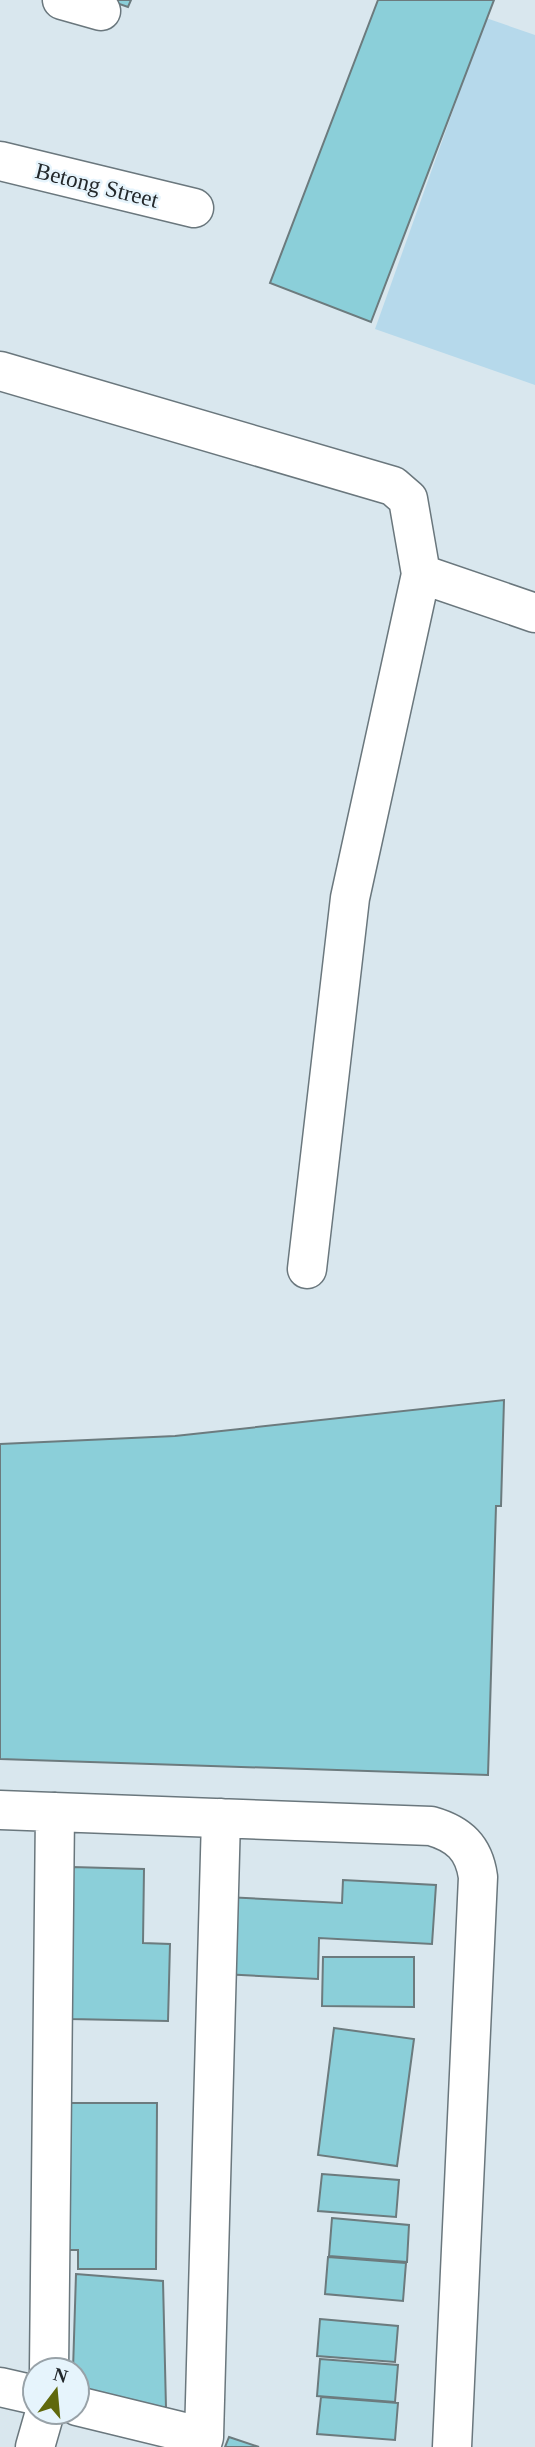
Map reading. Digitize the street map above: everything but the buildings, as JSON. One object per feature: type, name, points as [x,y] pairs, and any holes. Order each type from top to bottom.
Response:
[{"type":"street","points":[[62,0],[101,11]]},
{"type":"street","name":"Betong Street","points":[[0,161],[194,208]]},
{"type":"street","points":[[0,371],[393,486],[408,499],[421,574],[350,898],[307,1269]]},
{"type":"street","points":[[421,574],[535,612]]},
{"type":"street","points":[[0,1810],[431,1826],[457,1836],[475,1861],[478,1877],[452,2447]]},
{"type":"street","points":[[49,2356],[55,1812]]},
{"type":"street","points":[[91,2410],[203,2442],[221,1818]]},
{"type":"street","points":[[0,2387],[21,2392]]},
{"type":"street","points":[[35,2447],[41,2426]]},
{"type":"shaded area","points":[[486,18],[535,35],[535,385],[375,329]]}]
